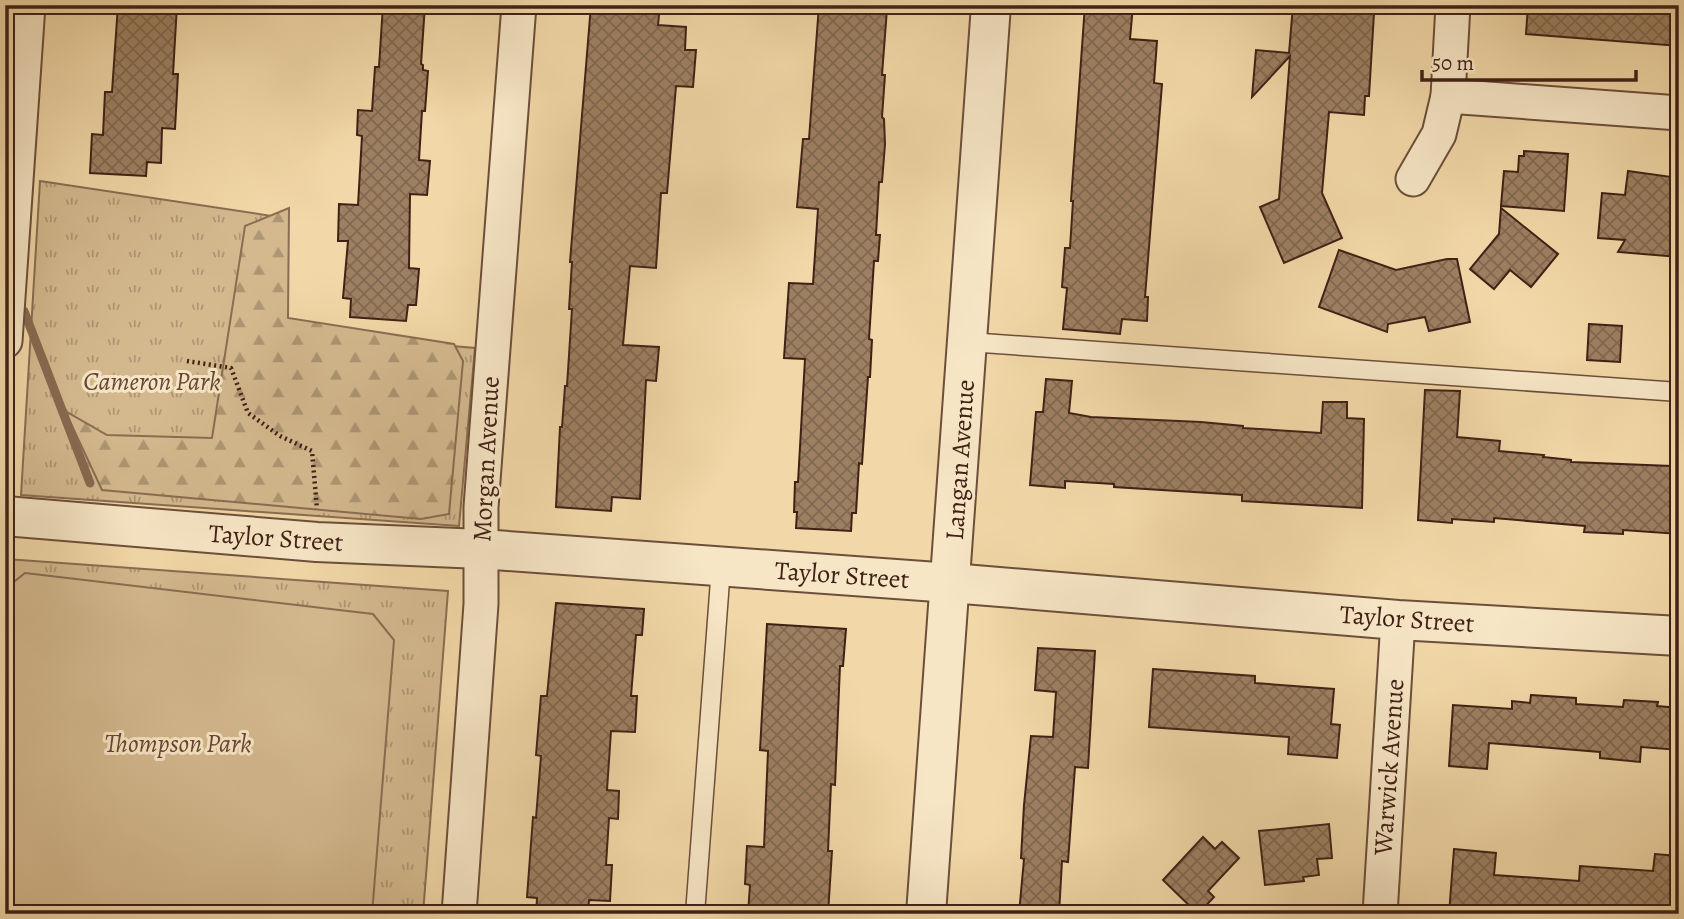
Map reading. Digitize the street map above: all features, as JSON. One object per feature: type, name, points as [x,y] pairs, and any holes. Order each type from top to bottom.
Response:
[{"type":"street","points":[[5,341],[28,5]]},
{"type":"street","name":"Morgan Avenue","points":[[458,914],[481,604],[481,507],[519,5]]},
{"type":"street","name":"Langan Avenue","points":[[926,914],[991,5]]},
{"type":"street","points":[[1413,179],[1440,134],[1448,96],[1452,5]]},
{"type":"street","points":[[1448,96],[1679,113]]},
{"type":"street","name":"Taylor Street","points":[[5,516],[317,542],[481,549],[951,583],[1398,620],[1679,636]]},
{"type":"street","name":"Warwick Avenue","points":[[1380,914],[1398,620]]},
{"type":"lane","points":[[968,342],[1679,392]]},
{"type":"lane","points":[[695,914],[721,567]]},
{"type":"path","points":[[187,361],[232,368],[248,413],[279,436],[312,451],[317,496],[317,542]]},
{"type":"green space","name":"Cameron Park","points":[[40,181],[272,216],[264,330],[475,348],[459,526],[21,495]]},
{"type":"green space","points":[[289,208],[288,318],[454,344],[463,361],[449,514],[421,519],[102,490],[65,411],[107,435],[212,438],[245,226]]},
{"type":"green space","name":"Thompson Park","points":[[6,559],[448,591],[423,914],[5,914]]},
{"type":"green space","name":"Thompson Park","points":[[25,573],[373,614],[394,640],[372,914],[5,914],[5,589]]},
{"type":"building","points":[[118,5],[177,5],[173,74],[178,74],[175,129],[162,128],[161,163],[147,162],[146,176],[90,173],[92,134],[103,135],[105,92],[112,92]]},
{"type":"building","points":[[383,5],[425,5],[421,64],[423,70],[428,71],[419,160],[430,161],[427,195],[410,194],[409,268],[419,269],[416,305],[408,305],[406,321],[350,317],[351,299],[343,298],[348,241],[338,241],[339,204],[358,205],[362,136],[357,135],[358,110],[372,111],[375,67],[379,67]]},
{"type":"building","points":[[591,5],[660,5],[658,25],[686,27],[685,50],[696,50],[693,87],[676,86],[667,193],[661,193],[656,268],[630,266],[623,345],[659,347],[656,381],[646,380],[640,499],[612,497],[611,511],[556,507],[560,427],[567,386],[572,309],[569,309],[570,262]]},
{"type":"building","points":[[819,5],[887,9],[882,75],[885,75],[882,117],[885,144],[882,182],[879,182],[876,235],[880,235],[878,261],[874,261],[869,339],[872,340],[870,377],[862,464],[859,463],[856,513],[852,513],[851,531],[796,528],[795,482],[798,482],[805,359],[784,358],[789,283],[813,284],[818,209],[797,207],[803,139],[809,139]]},
{"type":"building","points":[[1085,5],[1133,5],[1130,39],[1157,41],[1154,83],[1162,84],[1145,297],[1148,297],[1147,321],[1122,319],[1120,334],[1063,329],[1067,288],[1062,287],[1065,248],[1070,248]]},
{"type":"building","points":[[1293,5],[1357,5],[1357,12],[1374,13],[1369,96],[1365,96],[1364,115],[1329,112],[1322,193],[1342,238],[1284,263],[1260,207],[1279,199],[1290,56],[1252,97],[1256,50],[1289,53]]},
{"type":"building","points":[[1528,5],[1679,5],[1679,46],[1526,34]]},
{"type":"building","points":[[1524,151],[1568,154],[1564,211],[1501,206],[1504,171],[1518,172],[1519,156],[1524,156]]},
{"type":"building","points":[[1628,171],[1679,178],[1679,257],[1618,252],[1625,240],[1598,238],[1602,193],[1625,195]]},
{"type":"building","points":[[1501,208],[1558,254],[1531,287],[1510,270],[1494,289],[1470,269],[1499,234]]},
{"type":"building","points":[[1339,250],[1396,270],[1457,259],[1470,322],[1429,331],[1425,317],[1388,324],[1387,332],[1319,307]]},
{"type":"building","points":[[1589,324],[1622,326],[1620,362],[1587,360]]},
{"type":"building","points":[[1046,379],[1072,381],[1069,413],[1091,417],[1201,422],[1243,428],[1321,433],[1323,402],[1347,402],[1347,418],[1364,419],[1362,508],[1242,501],[1242,495],[1114,487],[1114,484],[1065,481],[1065,488],[1030,485],[1036,412],[1043,412]]},
{"type":"building","points":[[1425,390],[1460,391],[1457,437],[1500,441],[1499,451],[1544,455],[1543,457],[1571,462],[1671,466],[1670,475],[1679,475],[1679,534],[1623,530],[1623,534],[1584,532],[1585,526],[1494,518],[1494,522],[1452,519],[1452,523],[1418,520]]},
{"type":"building","points":[[556,603],[644,609],[642,635],[636,635],[631,696],[637,696],[635,732],[611,731],[607,790],[619,791],[618,819],[609,818],[606,865],[612,865],[610,901],[589,900],[588,914],[536,914],[537,898],[527,897],[541,756],[536,755],[541,696],[547,696]]},
{"type":"building","points":[[767,624],[846,629],[843,666],[840,666],[835,785],[831,784],[828,851],[832,851],[828,914],[748,914],[750,885],[745,884],[747,846],[764,847],[768,751],[760,750]]},
{"type":"building","points":[[1038,648],[1095,651],[1088,768],[1075,767],[1068,862],[1062,861],[1059,914],[1019,914],[1024,859],[1021,858],[1024,805],[1031,736],[1053,737],[1056,692],[1035,690]]},
{"type":"building","points":[[1153,669],[1255,676],[1255,683],[1334,689],[1331,724],[1340,725],[1337,758],[1288,754],[1289,737],[1149,727]]},
{"type":"building","points":[[1531,695],[1576,698],[1576,704],[1623,707],[1624,700],[1658,702],[1657,706],[1679,708],[1679,750],[1641,747],[1640,762],[1600,758],[1600,752],[1489,743],[1487,769],[1449,766],[1453,705],[1512,709],[1512,701],[1530,703]]},
{"type":"building","points":[[1329,824],[1332,858],[1317,859],[1319,875],[1303,877],[1304,881],[1265,885],[1259,831]]},
{"type":"building","points":[[1203,837],[1215,849],[1222,842],[1239,858],[1208,891],[1214,897],[1198,914],[1163,880]]},
{"type":"building","points":[[1454,849],[1496,853],[1494,875],[1579,881],[1580,866],[1653,871],[1655,854],[1679,856],[1679,910],[1632,906],[1632,912],[1562,907],[1561,914],[1449,914]]},
{"type":"waterway","points":[[24,311],[90,483]]}]
